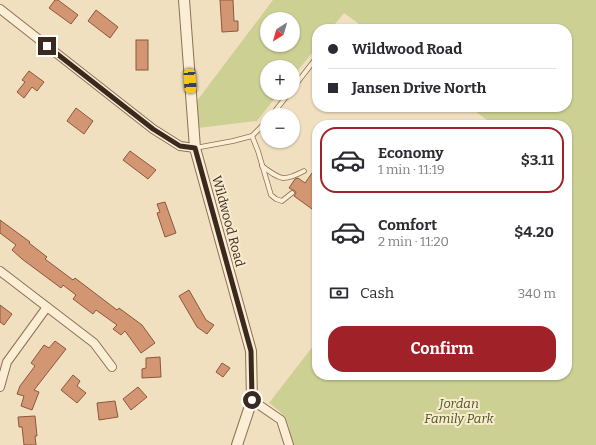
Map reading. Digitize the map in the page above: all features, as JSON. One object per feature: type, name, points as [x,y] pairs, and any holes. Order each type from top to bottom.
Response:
[{"type":"street","name":"Wildwood Road","points":[[184,0],[195,148],[251,351],[252,400],[237,445]]},
{"type":"street","points":[[0,9],[153,129],[180,146],[195,148]]},
{"type":"street","points":[[0,271],[94,343],[112,367]]},
{"type":"street","points":[[0,387],[7,362],[47,307]]},
{"type":"street","points":[[252,400],[281,420],[288,445]]},
{"type":"lane","points":[[300,79],[312,63]]},
{"type":"lane","points":[[277,108],[284,100]]},
{"type":"lane","points":[[195,148],[233,142],[252,136],[260,128]]},
{"type":"lane","points":[[252,136],[271,195],[282,201],[292,193]]},
{"type":"lane","points":[[262,166],[282,178],[290,178],[304,171]]},
{"type":"green space","name":"Jordan Family Park","points":[[273,0],[596,0],[596,445],[293,445],[287,421],[281,413],[269,403],[312,347],[312,380],[572,380],[572,120],[487,120],[476,112],[572,112],[572,24],[359,24],[344,13],[335,24],[312,24],[312,53],[300,68],[300,60],[260,60],[260,100],[274,100],[267,108],[260,108],[260,117],[257,121],[198,128],[196,102],[260,17],[260,52],[300,52],[300,12],[264,12]]},
{"type":"building","points":[[55,0],[58,0],[78,15],[71,24],[49,8]]},
{"type":"building","points":[[220,0],[233,0],[234,21],[238,21],[238,31],[222,32]]},
{"type":"building","points":[[96,10],[118,27],[110,38],[88,21]]},
{"type":"building","points":[[136,40],[148,40],[148,70],[136,70]]},
{"type":"building","points":[[29,71],[44,82],[37,91],[32,87],[24,98],[17,92],[25,82],[22,80]]},
{"type":"building","points":[[76,108],[93,121],[84,134],[67,121]]},
{"type":"building","points":[[130,151],[156,170],[148,179],[123,160]]},
{"type":"building","points":[[312,173],[312,209],[294,196],[296,193],[295,191],[289,188],[295,179],[298,178],[305,183]]},
{"type":"building","points":[[165,202],[176,233],[165,237],[157,213],[160,212],[157,204]]},
{"type":"building","points":[[0,220],[30,242],[29,243],[47,257],[45,259],[73,280],[75,278],[117,310],[119,308],[142,325],[155,343],[141,353],[125,331],[121,335],[113,329],[117,325],[96,310],[93,314],[73,299],[76,295],[63,285],[61,288],[22,259],[12,250],[16,245],[0,233]]},
{"type":"building","points":[[189,290],[206,320],[214,325],[207,334],[197,327],[179,296]]},
{"type":"building","points":[[0,305],[12,314],[4,325],[0,322]]},
{"type":"building","points":[[55,341],[66,349],[34,390],[39,392],[32,410],[21,406],[24,396],[17,394],[20,386],[35,366],[31,363],[44,345],[49,348]]},
{"type":"building","points":[[160,357],[161,377],[142,378],[142,369],[146,368],[146,358]]},
{"type":"building","points":[[222,363],[230,368],[223,377],[216,372]]},
{"type":"building","points":[[73,375],[80,381],[77,386],[86,393],[77,403],[61,390]]},
{"type":"building","points":[[138,387],[147,397],[131,410],[123,399]]},
{"type":"building","points":[[115,401],[118,417],[99,420],[97,403]]},
{"type":"building","points":[[35,416],[37,436],[35,436],[36,445],[24,445],[22,427],[19,427],[18,417]]},
{"type":"route","points":[[47,46],[153,129],[180,146],[195,148],[251,351],[252,400]]}]
